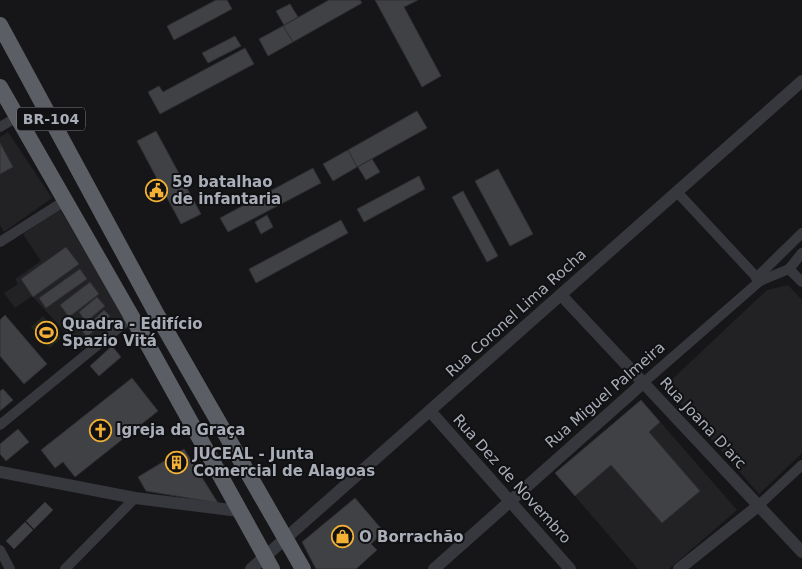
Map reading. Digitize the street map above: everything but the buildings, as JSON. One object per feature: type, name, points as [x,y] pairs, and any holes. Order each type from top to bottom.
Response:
[{"type":"highway","name":"BR-104","points":[[0,25],[155,310],[303,569]]},
{"type":"highway","name":"BR-104","points":[[0,87],[148,345],[268,563]]},
{"type":"highway","points":[[122,300],[155,310],[150,327],[148,345]]},
{"type":"street","name":"Rua Coronel Lima Rocha","points":[[251,569],[268,563],[286,539],[802,81]]},
{"type":"street","points":[[0,127],[17,117]]},
{"type":"street","points":[[677,192],[758,280]]},
{"type":"street","points":[[0,242],[66,200]]},
{"type":"street","name":"Rua Miguel Palmeira","points":[[434,569],[758,280],[802,233]]},
{"type":"street","name":"Rua Miguel Palmeira","points":[[758,280],[789,269],[802,253]]},
{"type":"street","points":[[789,269],[802,282]]},
{"type":"street","name":"Rua Joana D'arc","points":[[561,295],[802,552]]},
{"type":"street","points":[[0,426],[132,317]]},
{"type":"street","name":"Rua Dez de Novembro","points":[[430,411],[570,569]]},
{"type":"street","points":[[679,569],[758,506],[802,465]]},
{"type":"street","points":[[0,472],[135,498],[239,511]]},
{"type":"street","points":[[65,569],[135,498]]},
{"type":"street","points":[[0,550],[10,569]]},
{"type":"shaded area","points":[[8,132],[52,198],[4,232],[0,225],[0,137]]},
{"type":"shaded area","points":[[60,209],[124,318],[81,349],[32,296],[15,308],[4,293],[18,284],[15,279],[41,261],[23,234]]},
{"type":"shaded area","points":[[788,285],[802,300],[802,453],[759,494],[665,386],[767,290]]},
{"type":"shaded area","name":"Quadra - Edifício Spazio Vitá","points":[[43,316],[61,338],[50,348],[31,327]]},
{"type":"shaded area","points":[[641,400],[737,510],[669,569],[638,569],[555,473]]},
{"type":"place","name":"59 batalhao de infantaria","points":[[156,191]]},
{"type":"place","name":"Quadra - Edifício Spazio Vitá","points":[[46,333]]},
{"type":"place","name":"Igreja da Graça","points":[[100,430]]},
{"type":"place","name":"JUCEAL - Junta Comercial de Alagoas","points":[[177,463]]},
{"type":"place","name":"O Borrachão","points":[[343,537]]}]
